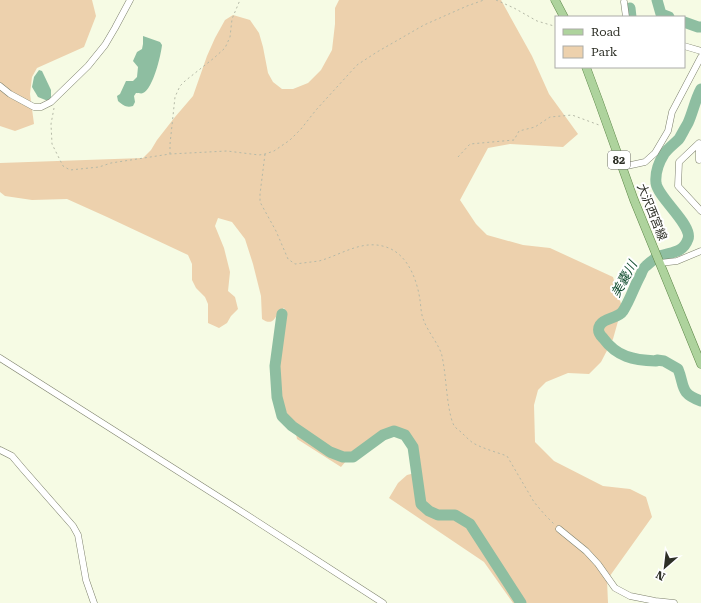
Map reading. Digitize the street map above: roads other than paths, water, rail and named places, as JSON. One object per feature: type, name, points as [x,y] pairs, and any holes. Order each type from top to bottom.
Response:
[{"type":"main road","points":[[558,1],[564,16]]},
{"type":"main road","name":"大沢西宮線","points":[[586,68],[600,102],[634,200],[701,364]]},
{"type":"street","points":[[0,86],[10,94],[34,107],[51,102],[88,66],[115,28],[130,0]]},
{"type":"street","points":[[624,1],[626,16]]},
{"type":"street","points":[[685,46],[701,51]]},
{"type":"street","points":[[622,167],[645,162],[655,152],[668,131],[672,112],[701,57]]},
{"type":"street","points":[[699,160],[699,143],[679,162],[678,186],[701,211]]},
{"type":"street","points":[[659,262],[677,261],[701,251]]},
{"type":"street","points":[[0,358],[383,603]]},
{"type":"street","points":[[0,450],[12,456],[73,526],[78,535],[86,580],[94,603]]},
{"type":"street","points":[[559,529],[586,551],[598,564],[615,588],[630,596],[674,603]]},
{"type":"waterway","name":"美嚢川","points":[[657,0],[661,14],[666,16]]},
{"type":"waterway","points":[[630,8],[631,16]]},
{"type":"waterway","name":"美嚢川","points":[[685,22],[701,27]]},
{"type":"waterway","name":"美嚢川","points":[[701,89],[688,123],[679,139],[664,154],[656,175],[658,189],[681,219],[688,233],[688,239],[678,251],[660,256],[645,267],[621,314],[602,322],[599,327],[600,335],[608,344],[620,353],[640,360],[664,361],[678,369],[686,392],[701,401]]},
{"type":"waterway","points":[[282,314],[275,366],[277,397],[282,416],[292,426],[330,452],[343,457],[353,457],[383,435],[394,431],[405,435],[413,447],[421,504],[429,511],[438,515],[455,515],[470,524],[521,603]]}]
